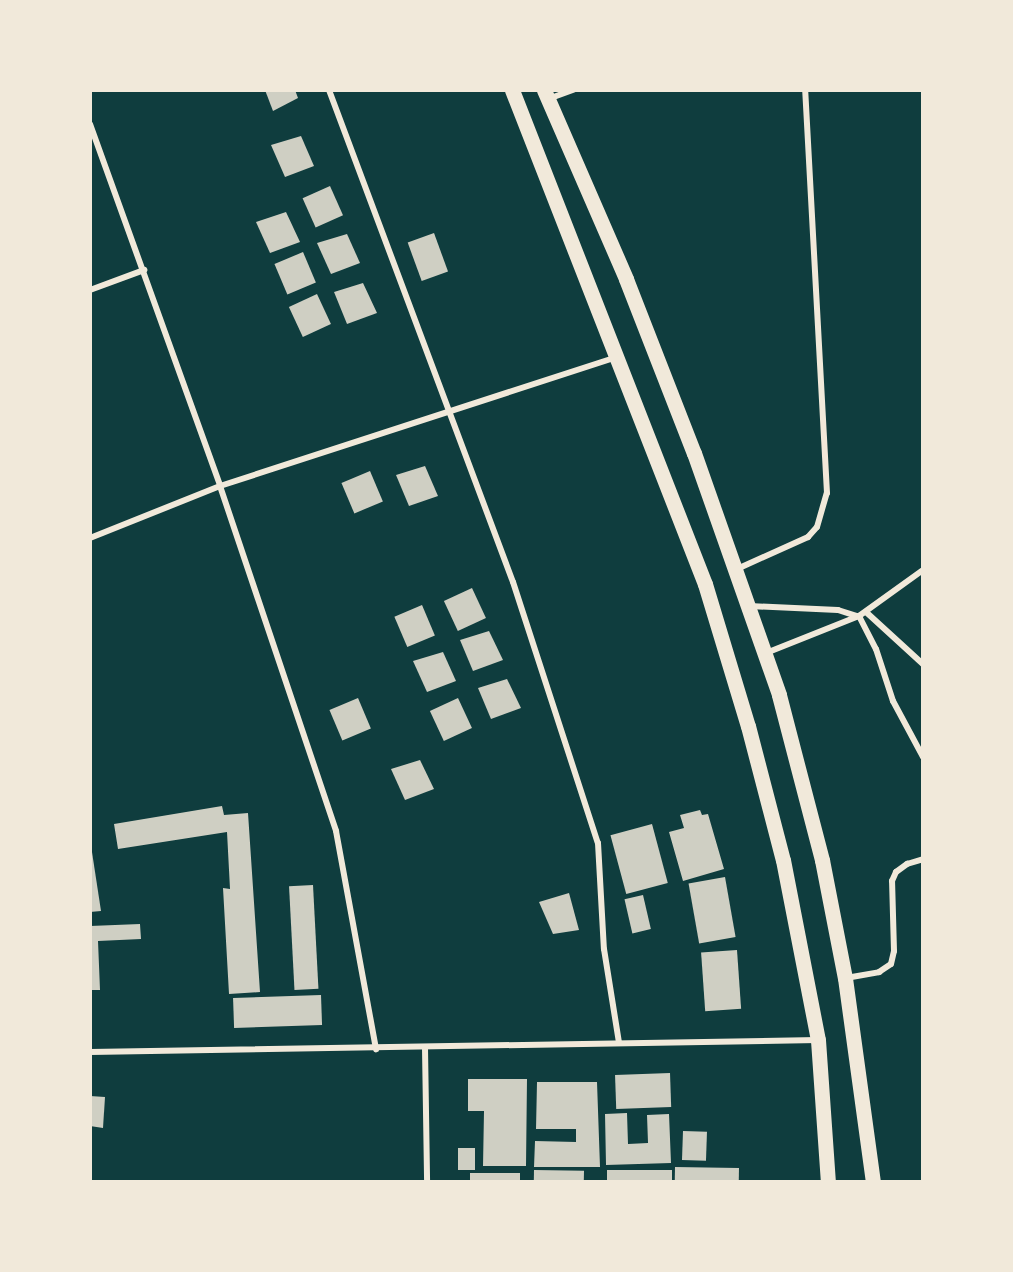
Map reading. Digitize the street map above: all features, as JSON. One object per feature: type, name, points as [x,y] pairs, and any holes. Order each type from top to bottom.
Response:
[{"type":"main road","points":[[512,90],[705,584],[748,726],[783,860],[818,1040],[828,1182]]},
{"type":"main road","points":[[546,94],[626,279],[765,653],[801,775],[845,978],[873,1182]]},
{"type":"street","points":[[329,90],[451,411],[556,707],[598,843],[604,949],[619,1043]]},
{"type":"street","points":[[546,94],[573,90]]},
{"type":"street","points":[[735,570],[808,537],[817,527],[826,493],[805,90]]},
{"type":"street","points":[[90,124],[220,486],[336,831],[376,1049]]},
{"type":"street","points":[[90,290],[144,270]]},
{"type":"street","points":[[90,538],[220,486],[615,358]]},
{"type":"street","points":[[765,653],[866,612],[923,570]]},
{"type":"street","points":[[749,606],[838,610],[858,616],[876,649],[893,701],[923,757]]},
{"type":"street","points":[[866,612],[923,664]]},
{"type":"street","points":[[845,978],[879,972],[891,964],[894,951],[892,880],[907,864],[923,859]]},
{"type":"street","points":[[90,1053],[818,1040]]},
{"type":"street","points":[[425,1048],[427,1182]]},
{"type":"building","points":[[265,90],[295,90],[298,98],[273,111]]},
{"type":"building","points":[[301,136],[314,166],[285,177],[271,145]]},
{"type":"building","points":[[330,186],[343,215],[316,227],[303,198]]},
{"type":"building","points":[[286,212],[300,242],[270,253],[256,222]]},
{"type":"building","points":[[434,233],[448,272],[422,281],[408,243]]},
{"type":"building","points":[[347,234],[360,263],[331,274],[317,243]]},
{"type":"building","points":[[303,252],[316,282],[287,294],[274,264]]},
{"type":"building","points":[[363,283],[377,313],[347,324],[334,292]]},
{"type":"building","points":[[317,294],[331,324],[303,337],[289,307]]},
{"type":"building","points":[[425,466],[438,496],[409,506],[396,475]]},
{"type":"building","points":[[370,471],[383,501],[354,513],[341,483]]},
{"type":"building","points":[[472,588],[486,618],[458,631],[444,601]]},
{"type":"building","points":[[422,605],[435,635],[407,647],[394,617]]},
{"type":"building","points":[[489,631],[503,660],[473,671],[460,640]]},
{"type":"building","points":[[443,652],[456,681],[427,692],[413,661]]},
{"type":"building","points":[[507,679],[521,708],[491,719],[478,688]]},
{"type":"building","points":[[358,698],[371,728],[342,740],[329,710]]},
{"type":"building","points":[[458,698],[472,728],[444,741],[430,711]]},
{"type":"building","points":[[420,760],[434,789],[405,800],[391,769]]},
{"type":"building","points":[[222,806],[224,815],[248,813],[260,992],[229,994],[223,888],[230,889],[227,832],[118,849],[114,824]]},
{"type":"building","points":[[700,810],[702,815],[708,814],[724,869],[683,881],[669,832],[684,828],[680,815]]},
{"type":"building","points":[[652,824],[668,883],[626,894],[610,835]]},
{"type":"building","points":[[90,839],[101,911],[90,912]]},
{"type":"building","points":[[725,877],[736,937],[699,943],[689,883]]},
{"type":"building","points":[[313,885],[318,989],[294,990],[289,886]]},
{"type":"building","points":[[569,893],[579,930],[553,934],[539,902]]},
{"type":"building","points":[[643,895],[651,929],[632,933],[624,899]]},
{"type":"building","points":[[140,924],[141,939],[98,941],[100,990],[90,990],[90,926]]},
{"type":"building","points":[[737,950],[741,1009],[705,1011],[701,953]]},
{"type":"building","points":[[321,995],[322,1025],[234,1028],[233,998]]},
{"type":"building","points":[[670,1073],[671,1107],[616,1109],[615,1075]]},
{"type":"building","points":[[468,1079],[527,1079],[526,1166],[483,1166],[484,1111],[468,1111]]},
{"type":"building","points":[[537,1082],[597,1082],[600,1167],[534,1167],[535,1141],[576,1142],[576,1129],[536,1129]]},
{"type":"building","points":[[90,1096],[105,1097],[103,1128],[90,1126]]},
{"type":"building","points":[[627,1113],[628,1144],[648,1143],[647,1115],[669,1114],[671,1163],[606,1165],[605,1114]]},
{"type":"building","points":[[683,1131],[707,1132],[706,1161],[682,1160]]},
{"type":"building","points":[[458,1148],[475,1148],[475,1170],[458,1170]]},
{"type":"building","points":[[675,1167],[739,1168],[739,1182],[675,1182]]},
{"type":"building","points":[[534,1170],[584,1171],[584,1182],[534,1182]]},
{"type":"building","points":[[607,1170],[672,1170],[672,1182],[607,1182]]},
{"type":"building","points":[[470,1173],[520,1173],[520,1182],[470,1182]]}]
